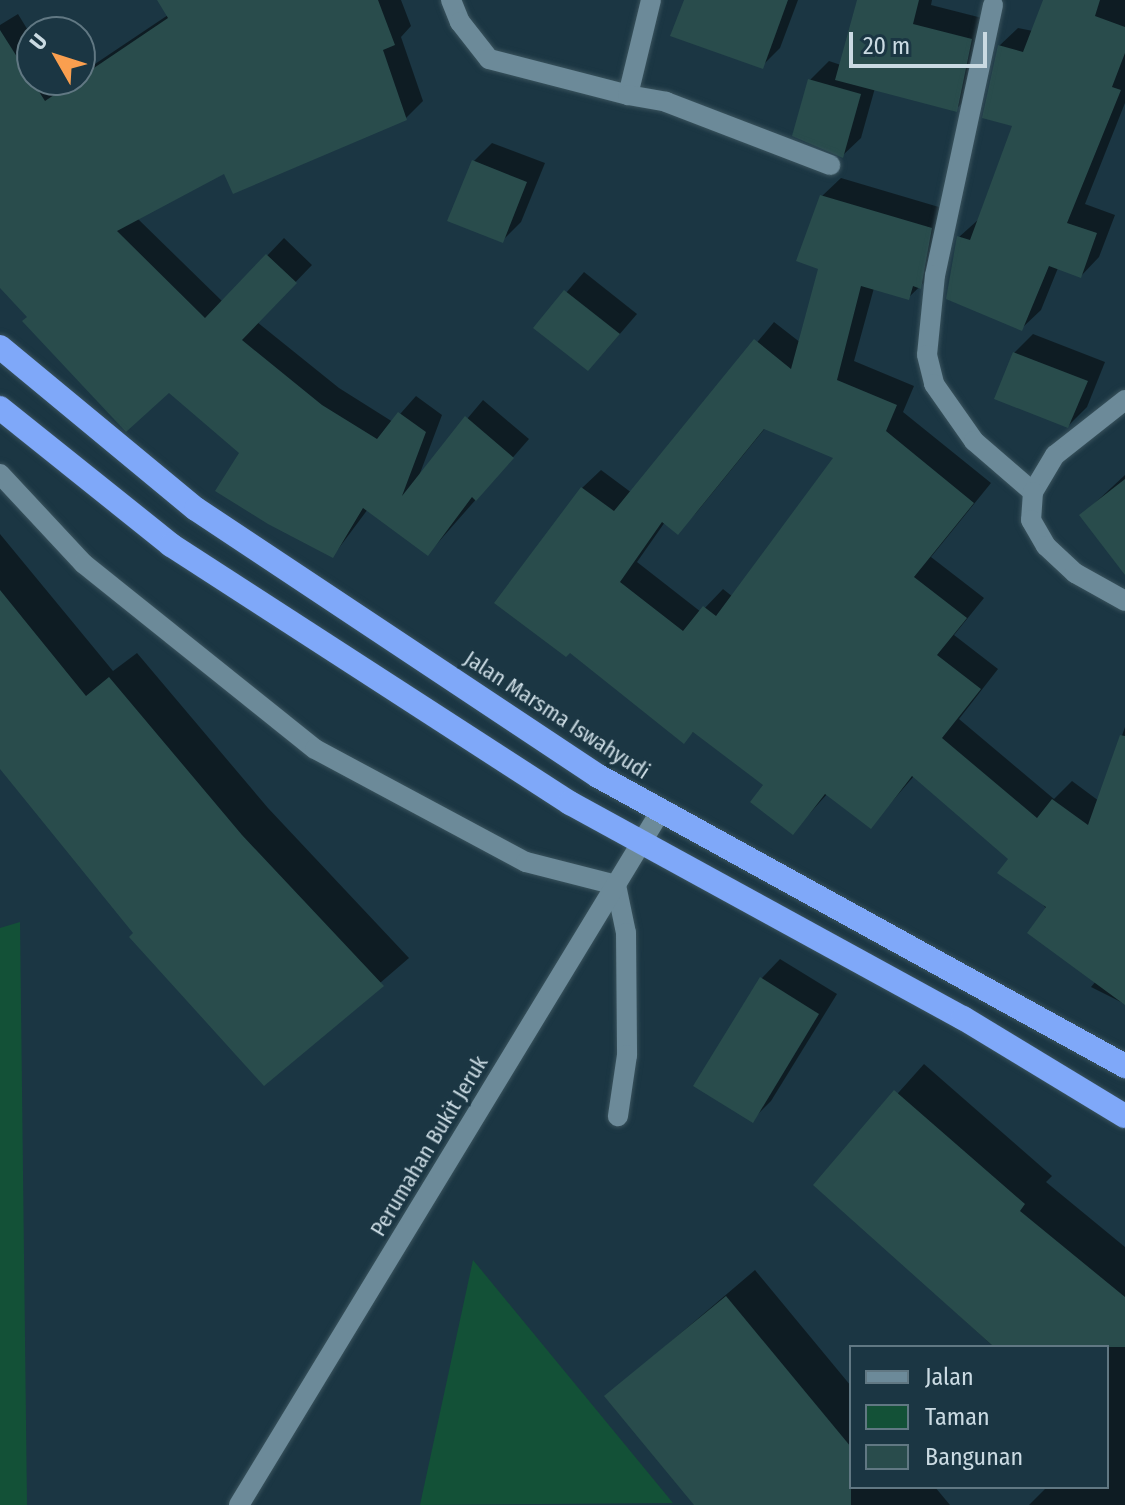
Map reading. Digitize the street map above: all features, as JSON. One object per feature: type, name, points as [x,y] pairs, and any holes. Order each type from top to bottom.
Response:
[{"type":"highway","name":"Jalan Marsma Iswahyudi","points":[[0,347],[196,509],[598,776],[996,991],[1125,1066]]},
{"type":"highway","points":[[0,408],[171,545],[640,846],[963,1018],[1125,1116]]},
{"type":"street","points":[[451,0],[460,22],[489,59],[666,102],[830,165]]},
{"type":"street","points":[[628,95],[651,0]]},
{"type":"street","points":[[993,5],[935,275],[927,355],[934,384],[974,441],[1033,492]]},
{"type":"street","points":[[1125,400],[1055,455],[1033,492],[1031,520],[1046,546],[1075,573],[1125,601]]},
{"type":"street","points":[[0,474],[84,564],[315,749],[526,862],[616,885],[626,933],[627,1055],[618,1116]]},
{"type":"street","name":"Perumahan Bukit Jeruk","points":[[239,1505],[660,812]]},
{"type":"green space","points":[[20,922],[27,1505],[0,1505],[0,928]]},
{"type":"green space","points":[[473,1260],[673,1503],[420,1505]]},
{"type":"building","points":[[157,0],[378,0],[395,45],[383,50],[407,120],[233,194],[224,174],[117,231],[205,318],[266,254],[297,283],[242,340],[322,405],[377,439],[398,412],[426,432],[402,496],[465,416],[514,458],[476,501],[472,497],[428,556],[363,508],[333,558],[268,524],[215,491],[239,453],[169,393],[126,432],[22,321],[27,317],[0,288],[0,30],[16,55],[16,96],[42,96],[45,101],[52,96],[96,96],[96,67],[168,18]]},
{"type":"building","points":[[684,0],[788,0],[763,69],[670,36]]},
{"type":"building","points":[[857,0],[919,0],[913,24],[972,39],[957,112],[835,80]]},
{"type":"building","points":[[1043,0],[1100,0],[1095,16],[1125,27],[1125,53],[1112,87],[1121,90],[1067,223],[1097,233],[1081,278],[1049,266],[1022,331],[946,299],[957,236],[970,240],[1012,126],[982,118],[998,45],[1023,52]]},
{"type":"building","points":[[808,79],[861,94],[843,158],[792,136]]},
{"type":"building","points":[[472,160],[527,182],[503,243],[447,221]]},
{"type":"building","points":[[820,195],[932,228],[921,289],[913,286],[909,300],[861,286],[837,380],[897,405],[886,431],[974,503],[914,577],[967,618],[937,655],[981,689],[942,738],[1037,818],[1052,799],[1088,825],[1120,735],[1125,736],[1125,1005],[1027,933],[1046,907],[997,873],[1008,859],[912,776],[871,829],[825,794],[793,835],[750,802],[763,785],[693,732],[684,744],[570,653],[566,657],[494,603],[581,487],[614,511],[754,339],[791,369],[818,269],[796,261]],"holes":[[[764,429],[833,458],[716,616],[703,606],[683,631],[620,582],[662,522],[678,535]]]},
{"type":"building","points":[[564,290],[620,334],[588,371],[533,328]]},
{"type":"building","points":[[1013,352],[1088,381],[1068,428],[994,399]]},
{"type":"building","points":[[1125,479],[1125,575],[1079,515]]},
{"type":"building","points":[[0,590],[86,696],[109,677],[242,835],[384,986],[264,1086],[129,937],[133,933],[0,769]]},
{"type":"building","points":[[760,977],[819,1014],[753,1123],[693,1086]]},
{"type":"building","points":[[894,1090],[1025,1204],[1020,1211],[1125,1297],[1125,1347],[992,1345],[813,1185]]},
{"type":"building","points":[[726,1296],[849,1445],[851,1505],[694,1505],[604,1396]]}]
